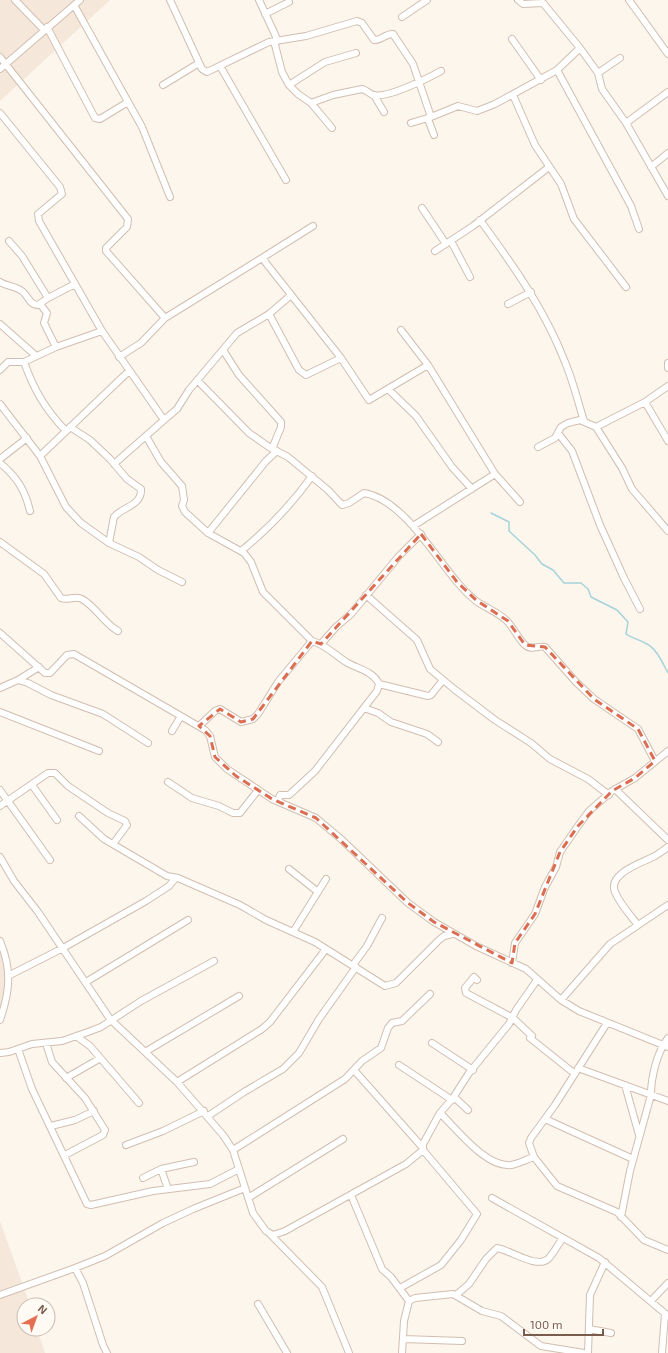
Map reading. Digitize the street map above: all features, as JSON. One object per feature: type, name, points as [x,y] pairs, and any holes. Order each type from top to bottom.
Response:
[{"type":"street","points":[[15,0],[46,29],[95,118],[100,119],[128,102]]},
{"type":"street","points":[[0,68],[80,0]]},
{"type":"street","points":[[170,0],[202,69],[207,72],[263,44],[306,36],[357,21],[362,23],[374,40],[378,40],[388,34],[393,34],[413,64],[420,83],[434,135]]},
{"type":"street","points":[[259,0],[276,41],[282,72],[289,85],[298,94],[311,103],[332,128]]},
{"type":"street","points":[[402,17],[427,0]]},
{"type":"street","points":[[518,0],[523,4],[542,3],[580,48],[598,73],[602,89],[626,123],[668,196]]},
{"type":"street","points":[[630,0],[665,44],[668,54]]},
{"type":"street","points":[[265,14],[289,2]]},
{"type":"street","points":[[74,5],[142,127],[170,196]]},
{"type":"street","points":[[512,39],[541,80]]},
{"type":"street","points":[[411,124],[458,106],[477,110],[513,95],[557,70],[580,48]]},
{"type":"street","points":[[289,85],[325,62],[356,53]]},
{"type":"street","points":[[0,57],[128,219],[127,227],[106,248],[106,251],[165,318]]},
{"type":"street","points":[[598,73],[620,58]]},
{"type":"street","points":[[163,85],[199,63]]},
{"type":"street","points":[[220,66],[286,180]]},
{"type":"street","points":[[557,70],[630,206],[639,229]]},
{"type":"street","points":[[374,95],[385,94],[420,83],[441,71]]},
{"type":"street","points":[[311,103],[333,95],[362,88],[374,95],[384,112]]},
{"type":"street","points":[[626,123],[668,92]]},
{"type":"street","points":[[513,95],[535,145],[561,184],[574,219],[626,287]]},
{"type":"street","points":[[0,113],[62,190],[62,194],[42,210],[38,217],[102,331],[164,420]]},
{"type":"street","points":[[651,167],[668,153]]},
{"type":"street","points":[[436,251],[480,220],[549,167]]},
{"type":"street","points":[[422,208],[449,243],[470,277]]},
{"type":"street","points":[[480,220],[531,292],[566,363],[584,421]]},
{"type":"street","points":[[120,357],[141,343],[165,318],[313,226]]},
{"type":"street","points":[[9,241],[22,256],[48,298]]},
{"type":"street","points":[[262,258],[290,296],[341,358],[369,400],[428,365]]},
{"type":"street","points":[[0,282],[24,292],[34,305],[40,304],[48,298],[75,284]]},
{"type":"street","points":[[508,304],[531,292]]},
{"type":"street","points":[[114,464],[177,410],[197,380],[238,332],[269,314],[290,296]]},
{"type":"street","points":[[40,304],[47,313],[44,323],[56,347]]},
{"type":"street","points":[[269,314],[299,370],[306,375],[341,358]]},
{"type":"street","points":[[0,324],[35,355]]},
{"type":"street","points":[[401,330],[428,365],[495,474],[520,502]]},
{"type":"street","points":[[0,370],[8,362],[24,362],[35,355],[102,331]]},
{"type":"street","points":[[208,533],[275,450],[281,427],[281,422],[239,375],[223,350]]},
{"type":"street","points":[[24,362],[35,391],[53,417],[68,429],[90,440],[114,464],[124,477],[142,491],[135,503],[115,515],[109,543]]},
{"type":"street","points":[[668,362],[668,368]]},
{"type":"street","points":[[40,456],[129,371]]},
{"type":"street","points":[[197,380],[249,432],[312,476],[342,505],[349,504],[364,493],[375,495],[388,503],[421,534],[457,582],[476,600],[508,621],[525,645],[530,648],[545,647],[576,682],[594,698],[638,730],[655,761]]},
{"type":"street","points":[[596,427],[645,402],[668,386]]},
{"type":"street","points":[[388,389],[416,416],[452,467],[472,489]]},
{"type":"street","points":[[645,402],[668,441]]},
{"type":"street","points":[[0,404],[40,456],[66,507],[81,523],[109,543],[139,557],[158,570],[182,582]]},
{"type":"street","points":[[538,447],[551,441],[561,427],[568,423],[584,421],[596,427],[622,468],[632,489],[668,531]]},
{"type":"street","points":[[558,433],[572,451],[600,525],[640,609]]},
{"type":"street","points":[[146,436],[161,462],[182,486],[183,509],[208,533],[241,551],[251,562],[263,592],[312,641],[321,644],[346,661],[377,678],[379,684],[377,691],[349,730],[315,771],[289,795],[280,795],[278,801]]},
{"type":"street","points":[[0,459],[27,438]]},
{"type":"street","points":[[0,463],[18,481],[26,494],[30,511]]},
{"type":"street","points":[[413,526],[495,474]]},
{"type":"street","points":[[241,551],[268,528],[295,498],[312,476]]},
{"type":"street","points":[[321,644],[336,627],[351,614],[366,595],[421,534]]},
{"type":"street","points":[[0,542],[44,574],[61,598],[64,599],[75,597],[84,600],[118,631]]},
{"type":"street","points":[[366,595],[417,640],[430,669],[443,680],[495,720],[531,743],[550,759],[592,781],[609,795]]},
{"type":"street","points":[[0,633],[46,673],[50,673],[67,655],[74,654],[199,726],[210,736],[215,757],[236,776],[278,801],[316,818],[341,839],[408,903],[446,928],[452,934],[526,969],[535,975],[537,980],[561,1000],[586,1015],[665,1046]]},
{"type":"street","points":[[199,726],[215,711],[220,709],[241,722],[253,719],[258,714],[278,682],[312,641]]},
{"type":"street","points":[[0,688],[18,680],[39,667]]},
{"type":"street","points":[[18,680],[28,683],[51,695],[103,714],[148,743]]},
{"type":"street","points":[[379,684],[428,696],[431,695],[443,680]]},
{"type":"street","points":[[364,708],[378,713],[391,722],[427,734],[438,742]]},
{"type":"street","points":[[0,712],[99,751]]},
{"type":"street","points":[[172,730],[181,716]]},
{"type":"street","points":[[512,963],[515,943],[535,914],[545,887],[556,867],[560,852],[589,811],[615,789],[635,778],[668,751]]},
{"type":"street","points":[[0,806],[48,773],[55,773],[75,791],[108,813],[126,822],[127,826],[113,844]]},
{"type":"street","points":[[168,782],[192,798],[219,806],[233,813],[240,813],[258,790]]},
{"type":"street","points":[[32,785],[57,820]]},
{"type":"street","points":[[615,789],[668,840]]},
{"type":"street","points":[[0,790],[50,860]]},
{"type":"street","points":[[79,816],[113,844],[175,879],[178,878],[240,905],[266,920],[293,932],[326,949],[381,985],[388,986],[396,983],[444,936],[452,934]]},
{"type":"street","points":[[638,925],[614,892],[614,883],[619,876],[625,872],[642,861],[655,856],[668,847]]},
{"type":"street","points":[[0,858],[63,948],[110,1019],[178,1082],[206,1114],[233,1150],[253,1213],[270,1234],[322,1287],[349,1353]]},
{"type":"street","points":[[289,869],[318,892]]},
{"type":"street","points":[[8,976],[63,948],[146,902],[170,886],[175,879]]},
{"type":"street","points":[[293,932],[326,879]]},
{"type":"street","points":[[561,1000],[606,948],[666,907],[668,914]]},
{"type":"street","points":[[126,1145],[206,1114],[283,1069],[300,1052],[319,1019],[367,946],[382,918]]},
{"type":"street","points":[[86,982],[188,920]]},
{"type":"street","points":[[444,936],[446,928]]},
{"type":"street","points":[[0,941],[6,958],[8,976],[8,995],[1,1011],[0,1020]]},
{"type":"street","points":[[178,1082],[262,1029],[270,1022],[326,949]]},
{"type":"street","points":[[0,1053],[18,1050],[32,1044],[46,1043],[76,1036],[101,1026],[110,1019],[214,961]]},
{"type":"street","points":[[477,980],[474,977],[465,988],[466,993],[513,1018],[532,1036],[530,1038],[577,1071],[625,1085],[668,1101]]},
{"type":"street","points":[[270,1234],[273,1235],[285,1231],[351,1195],[406,1164],[423,1149],[426,1139],[440,1113],[453,1099],[472,1070],[513,1018],[537,980]]},
{"type":"street","points":[[233,1150],[345,1079],[362,1060],[381,1048],[388,1028],[392,1023],[402,1021],[430,994]]},
{"type":"street","points":[[145,1052],[239,996]]},
{"type":"street","points":[[607,1023],[529,1143],[534,1157],[557,1186],[610,1208],[622,1217],[644,1240],[668,1250]]},
{"type":"street","points":[[76,1036],[90,1046],[99,1059],[139,1103]]},
{"type":"street","points":[[622,1217],[633,1159],[651,1095],[651,1085],[668,1038]]},
{"type":"street","points":[[46,1043],[52,1062],[85,1098],[105,1130],[103,1135],[65,1155]]},
{"type":"street","points":[[432,1043],[472,1070]]},
{"type":"street","points":[[18,1050],[32,1089],[65,1155],[87,1204],[91,1205],[168,1189],[210,1184],[239,1169]]},
{"type":"street","points":[[66,1078],[99,1059]]},
{"type":"street","points":[[399,1065],[468,1110]]},
{"type":"street","points":[[354,1070],[477,1214],[461,1240],[441,1265],[400,1288]]},
{"type":"street","points":[[625,1085],[639,1134]]},
{"type":"street","points":[[51,1126],[75,1120],[94,1112]]},
{"type":"street","points":[[440,1113],[478,1152],[496,1162],[511,1165],[534,1157]]},
{"type":"street","points":[[545,1119],[633,1159]]},
{"type":"street","points":[[248,1198],[343,1140]]},
{"type":"street","points":[[143,1178],[161,1169],[194,1162]]},
{"type":"street","points":[[161,1169],[168,1189]]},
{"type":"street","points":[[0,1295],[105,1256],[193,1209],[245,1188]]},
{"type":"street","points":[[351,1195],[382,1269],[391,1277],[409,1301],[404,1321],[402,1353]]},
{"type":"street","points":[[492,1198],[605,1262],[651,1301],[666,1315],[662,1353]]},
{"type":"street","points":[[456,1295],[469,1284],[486,1259],[497,1248],[532,1261],[542,1262],[548,1260],[563,1238]]},
{"type":"street","points":[[588,1353],[590,1295],[605,1262]]},
{"type":"street","points":[[75,1268],[83,1283],[107,1353]]},
{"type":"street","points":[[651,1301],[668,1284]]},
{"type":"street","points":[[409,1301],[415,1298],[450,1294],[456,1295],[482,1311],[501,1316],[541,1346],[584,1353]]},
{"type":"street","points":[[258,1304],[287,1353]]},
{"type":"street","points":[[589,1329],[611,1333]]},
{"type":"street","points":[[403,1339],[462,1341]]},
{"type":"highlighted area","points":[[421,534],[457,582],[476,600],[508,621],[525,645],[545,647],[594,699],[638,729],[655,761],[635,778],[612,791],[578,826],[560,852],[535,914],[515,943],[512,963],[434,922],[408,903],[316,818],[272,799],[236,776],[215,757],[210,736],[199,726],[220,709],[241,722],[253,719],[312,641],[321,644]]},
{"type":"shaded area","points":[[0,0],[110,0],[0,101]]},
{"type":"shaded area","points":[[0,941],[8,976],[0,1021]]},
{"type":"shaded area","points":[[0,1221],[27,1297],[16,1297],[16,1337],[40,1337],[45,1353],[0,1353]]},
{"type":"waterway","points":[[491,513],[509,522],[509,531],[535,555],[542,564],[553,570],[564,583],[581,583],[588,589],[591,597],[617,610],[628,622],[626,634],[651,646],[668,673]]}]
